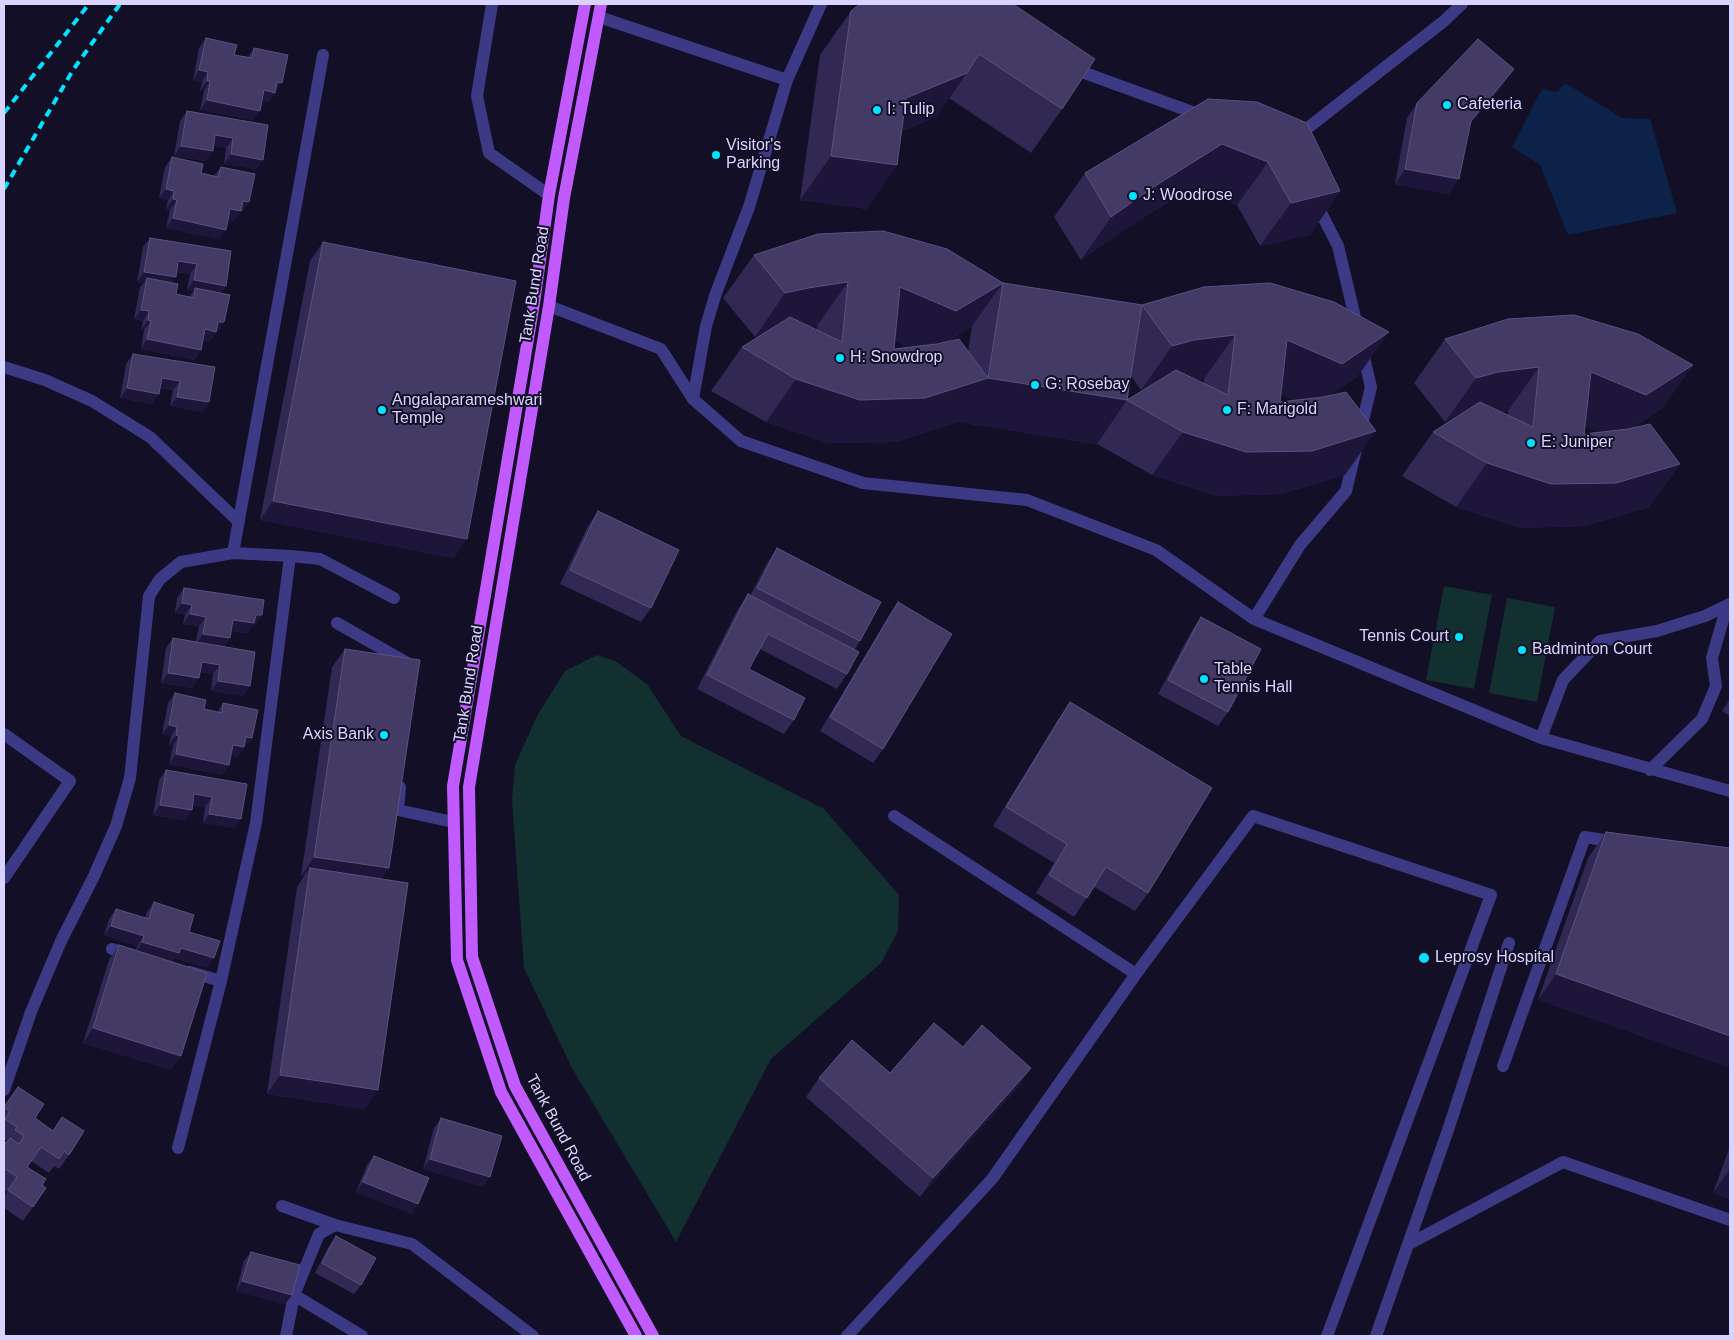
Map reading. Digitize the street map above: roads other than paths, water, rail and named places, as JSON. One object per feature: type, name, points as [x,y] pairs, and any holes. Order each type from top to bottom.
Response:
[{"type":"main road","name":"Tank Bund Road","points":[[585,4],[549,195],[534,303],[453,786],[457,960],[501,1092],[636,1336]]},
{"type":"main road","name":"Tank Bund Road","points":[[600,10],[564,198],[549,306],[469,786],[472,958],[515,1086],[653,1336]]},
{"type":"street","points":[[492,4],[477,96],[489,153],[549,195]]},
{"type":"street","points":[[693,399],[711,309],[749,207],[787,80],[821,4]]},
{"type":"street","points":[[1288,149],[1444,21],[1462,4]]},
{"type":"street","points":[[600,10],[787,80]]},
{"type":"street","points":[[233,553],[323,55]]},
{"type":"street","points":[[1055,61],[1119,87],[1212,119]]},
{"type":"street","points":[[1254,619],[1300,545],[1346,491],[1370,387],[1338,246],[1312,196]]},
{"type":"street","points":[[549,306],[661,349],[693,399],[741,441],[863,483],[1027,500],[1156,550],[1254,619],[1541,738],[1730,791]]},
{"type":"street","points":[[4,367],[45,380],[92,402],[150,437],[238,522]]},
{"type":"street","points":[[4,1090],[31,1012],[61,941],[94,876],[116,826],[130,778],[149,596],[160,579],[181,562],[233,553],[290,556],[320,559],[394,598]]},
{"type":"street","points":[[178,1148],[221,981],[256,822],[290,556]]},
{"type":"street","points":[[1541,738],[1563,680],[1600,641],[1657,631],[1705,616],[1728,605]]},
{"type":"street","points":[[1650,770],[1702,719],[1716,686],[1712,658],[1728,605]]},
{"type":"street","points":[[337,623],[414,666],[413,676]]},
{"type":"street","points":[[4,734],[70,781],[4,878]]},
{"type":"street","points":[[402,772],[398,810],[453,822]]},
{"type":"street","points":[[894,816],[1136,974]]},
{"type":"street","points":[[847,1336],[992,1179],[1136,974],[1254,816],[1491,895],[1327,1336]]},
{"type":"street","points":[[1503,1066],[1585,837],[1634,845]]},
{"type":"street","points":[[1376,1336],[1409,1244],[1509,943]]},
{"type":"street","points":[[112,949],[149,960]]},
{"type":"street","points":[[176,968],[221,981]]},
{"type":"street","points":[[1409,1244],[1563,1162],[1730,1220]]},
{"type":"street","points":[[282,1206],[335,1225],[412,1244],[532,1336]]},
{"type":"street","points":[[286,1336],[294,1295],[319,1234],[335,1225]]},
{"type":"street","points":[[294,1295],[362,1336]]},
{"type":"water","points":[[1565,83],[1622,118],[1650,119],[1677,213],[1568,235],[1540,165],[1512,147],[1542,89],[1557,92]]},
{"type":"railway","points":[[4,113],[89,4]]},
{"type":"railway","points":[[4,189],[73,70],[120,4]]},
{"type":"place","name":"Cafeteria","points":[[1447,105]]},
{"type":"place","name":"I: Tulip","points":[[877,110]]},
{"type":"place","name":"Visitor's Parking","points":[[716,155]]},
{"type":"place","name":"J: Woodrose","points":[[1133,196]]},
{"type":"place","name":"H: Snowdrop","points":[[840,358]]},
{"type":"place","name":"G: Rosebay","points":[[1035,385]]},
{"type":"place","name":"Angalaparameshwari Temple","points":[[382,410]]},
{"type":"place","name":"F: Marigold","points":[[1227,410]]},
{"type":"place","name":"E: Juniper","points":[[1531,443]]},
{"type":"place","name":"Tennis Court","points":[[1459,637]]},
{"type":"place","name":"Badminton Court","points":[[1522,650]]},
{"type":"place","name":"Table Tennis Hall","points":[[1204,679]]},
{"type":"place","name":"Axis Bank","points":[[384,735]]},
{"type":"place","name":"Leprosy Hospital","points":[[1424,958]]}]
